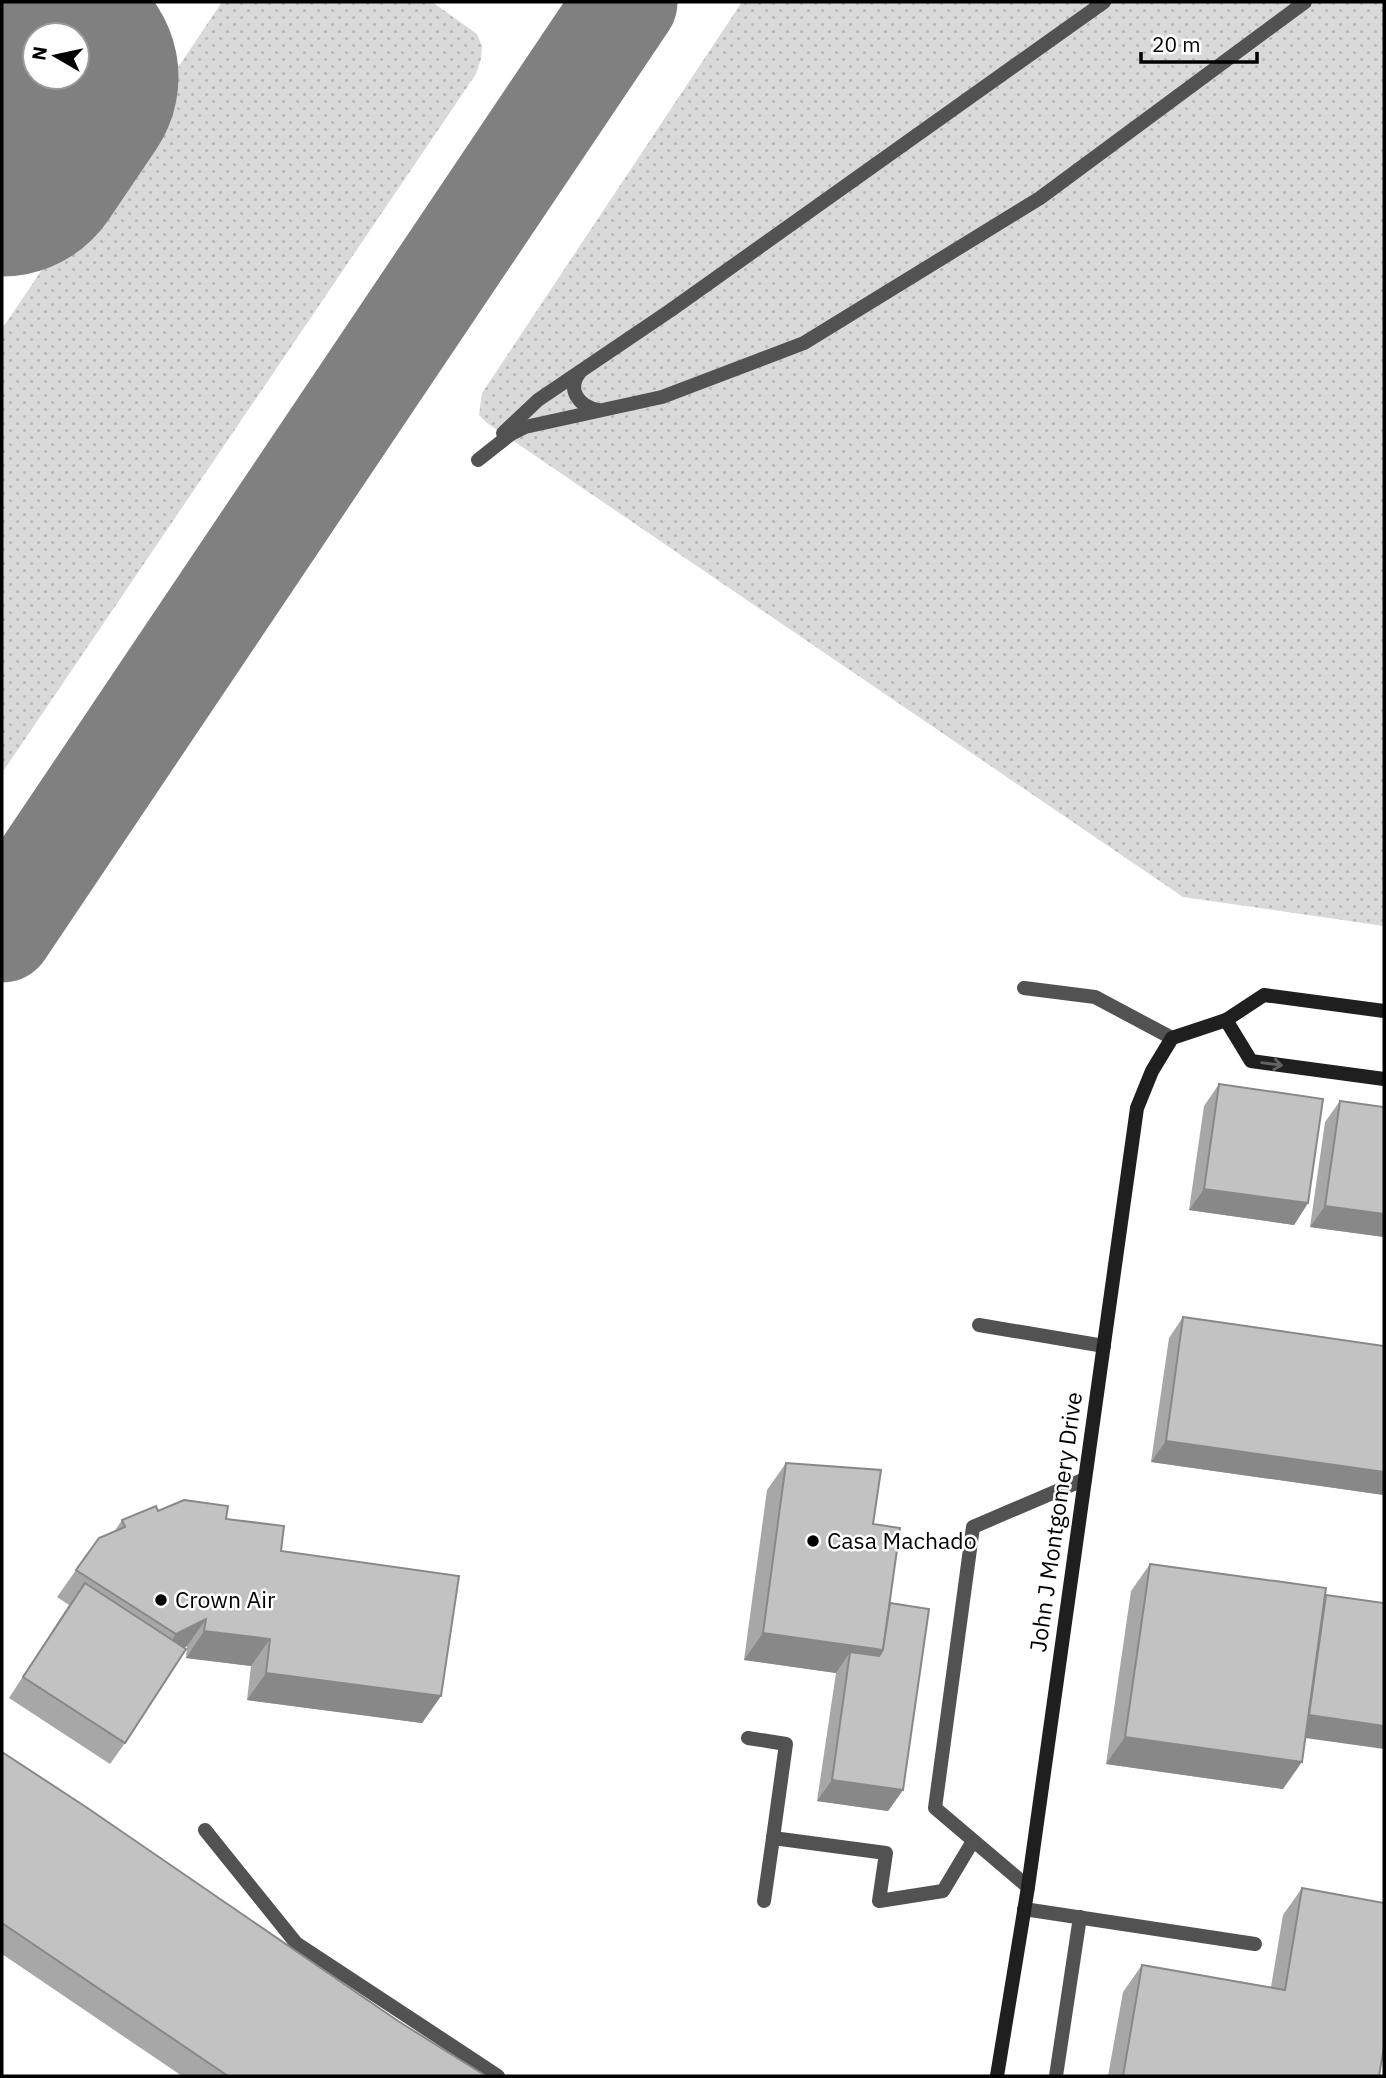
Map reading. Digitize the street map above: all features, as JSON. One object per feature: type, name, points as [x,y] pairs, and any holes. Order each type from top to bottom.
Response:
[{"type":"street","points":[[1172,1038],[1226,1020],[1264,995],[1384,1011]]},
{"type":"street","points":[[1226,1020],[1251,1061],[1384,1079]]},
{"type":"street","name":"John J Montgomery Drive","points":[[997,2076],[1028,1887],[1137,1108],[1152,1071],[1172,1038]]},
{"type":"lane","points":[[1104,2],[538,400],[496,439],[478,460],[511,434],[525,427],[662,397],[804,343],[1040,198],[1305,2]]},
{"type":"lane","points":[[583,369],[575,379],[576,398],[599,410]]},
{"type":"lane","points":[[1024,988],[1095,997],[1172,1038]]},
{"type":"lane","points":[[979,1325],[1104,1346]]},
{"type":"lane","points":[[1028,1887],[934,1808],[973,1527],[1085,1479]]},
{"type":"lane","points":[[747,1738],[786,1744],[764,1901]]},
{"type":"lane","points":[[205,1830],[296,1942],[498,2076]]},
{"type":"lane","points":[[773,1838],[886,1853],[879,1901],[943,1891],[973,1841]]},
{"type":"lane","points":[[1024,1909],[1255,1944]]},
{"type":"lane","points":[[1056,2076],[1080,1917]]},
{"type":"shaded area","points":[[222,2],[432,2],[477,34],[482,46],[481,59],[476,74],[2,773],[2,329]]},
{"type":"shaded area","points":[[742,2],[1384,2],[1384,926],[1183,897],[479,415],[482,393]]},
{"type":"building","points":[[1219,1084],[1323,1099],[1308,1203],[1204,1189]]},
{"type":"building","points":[[1340,1101],[1384,1107],[1384,1214],[1325,1206]]},
{"type":"building","points":[[1183,1317],[1384,1346],[1384,1472],[1166,1441]]},
{"type":"building","points":[[786,1463],[881,1470],[873,1524],[900,1528],[883,1650],[763,1633]]},
{"type":"building","points":[[184,1500],[228,1506],[226,1519],[284,1526],[281,1551],[459,1576],[441,1696],[266,1673],[270,1639],[204,1631],[206,1619],[176,1634],[76,1570],[99,1538],[125,1527],[122,1520],[156,1506],[158,1511]]},
{"type":"building","points":[[1150,1564],[1326,1588],[1302,1762],[1125,1737]]},
{"type":"building","points":[[85,1583],[186,1649],[125,1743],[23,1677]]},
{"type":"building","points":[[1326,1595],[1384,1603],[1384,1726],[1309,1715]]},
{"type":"building","points":[[890,1603],[929,1609],[903,1790],[832,1780],[850,1652],[879,1656],[883,1650]]},
{"type":"building","points":[[2,1752],[398,2021],[486,2076],[228,2076],[2,1923]]},
{"type":"building","points":[[1302,1888],[1384,1903],[1384,2047],[1379,2076],[1123,2076],[1142,1965],[1285,1990]]},
{"type":"taxiway","points":[[2,931],[626,2]]},
{"type":"runway","points":[[2,148],[41,91]]},
{"type":"place","name":"Casa Machado","points":[[813,1541]]},
{"type":"place","name":"Crown Air","points":[[161,1600]]}]
